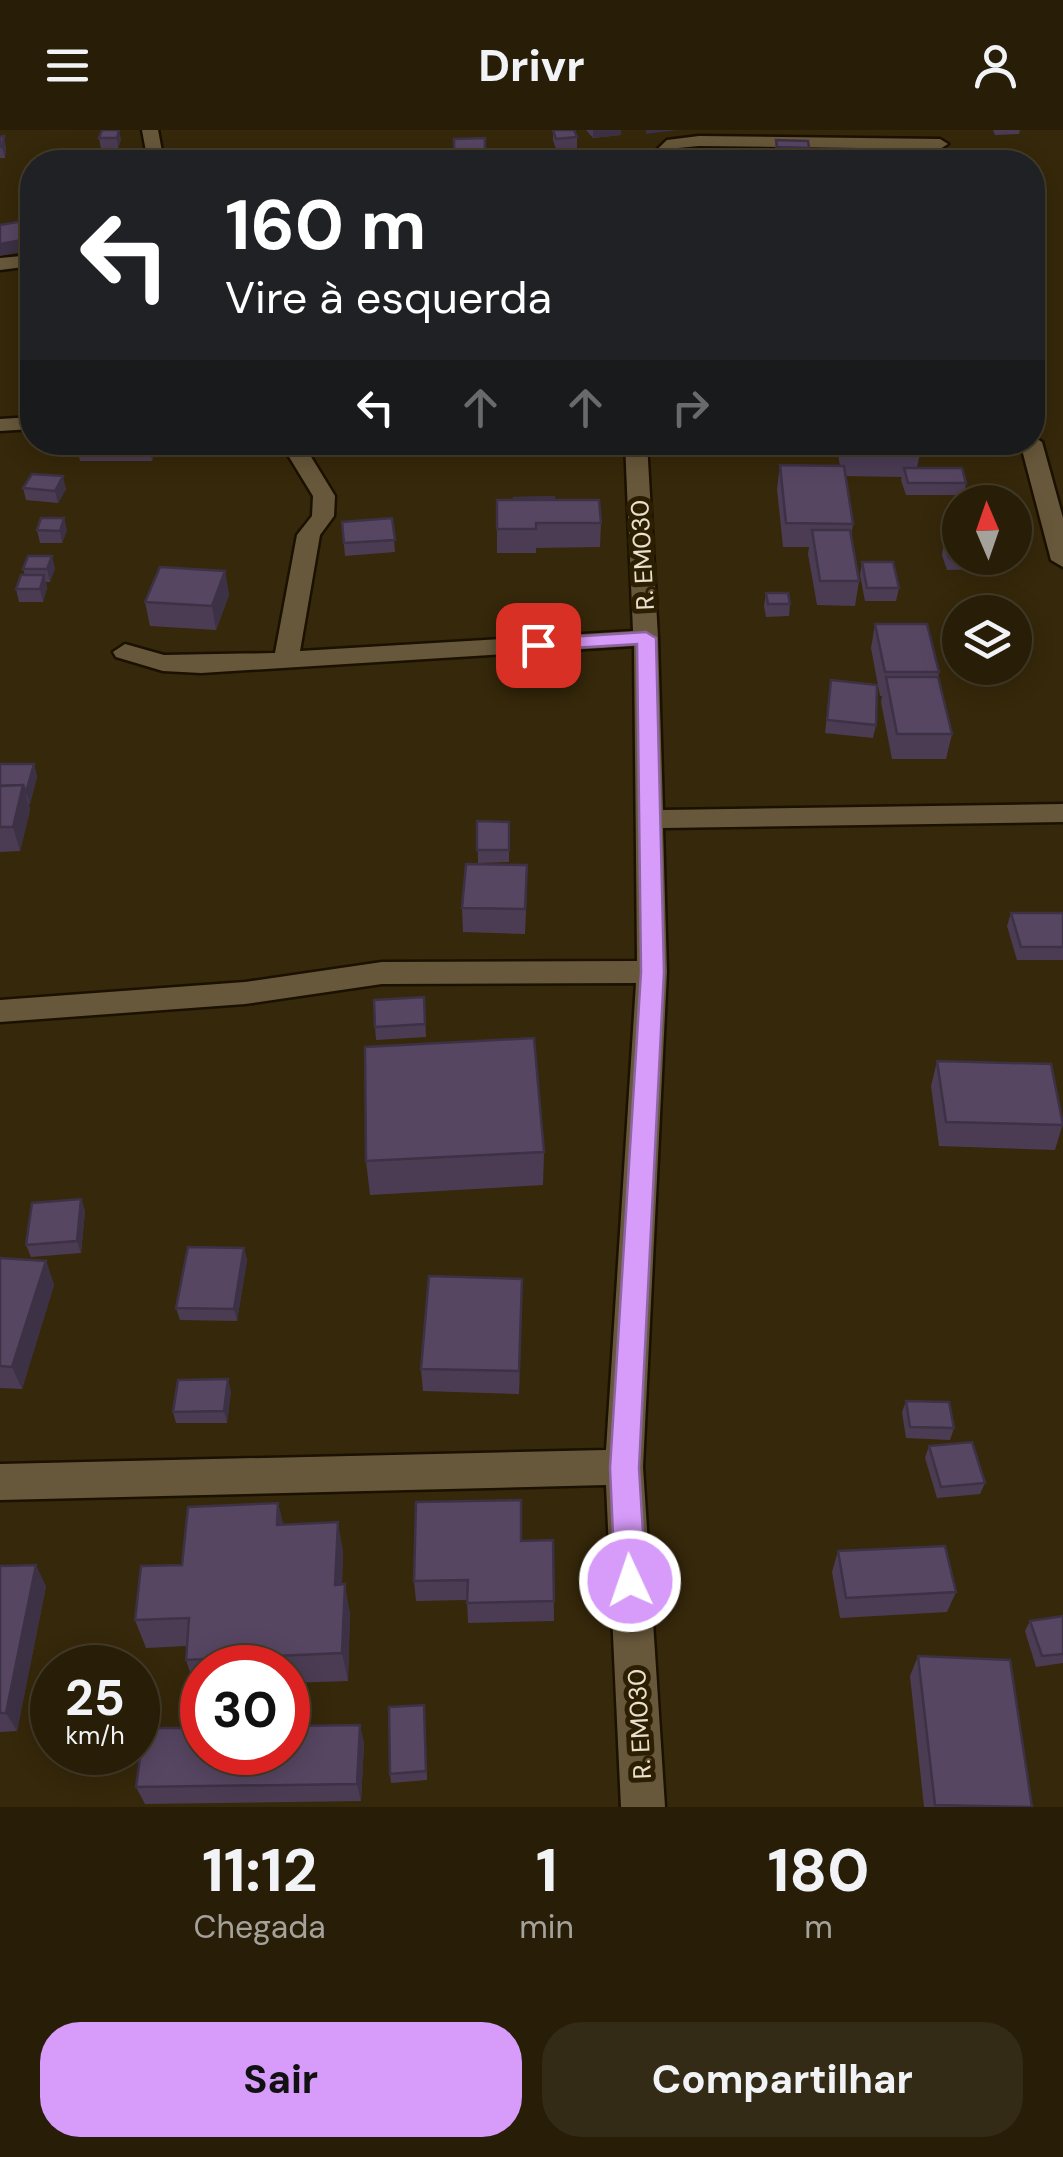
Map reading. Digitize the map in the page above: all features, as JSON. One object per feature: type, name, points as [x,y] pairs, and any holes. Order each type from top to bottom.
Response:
[{"type":"street","points":[[666,150],[673,144],[699,141],[938,137]]},
{"type":"street","points":[[286,660],[309,536],[323,516],[324,496],[299,455]]},
{"type":"street","name":"R. EM030","points":[[637,455],[646,638],[652,972],[624,1468],[644,1807]]},
{"type":"street","points":[[1035,455],[1063,560]]},
{"type":"street","points":[[125,652],[163,663],[286,660],[646,638]]},
{"type":"street","points":[[648,820],[1063,813]]},
{"type":"street","points":[[0,1012],[228,995],[382,973],[652,972]]},
{"type":"street","points":[[0,1482],[624,1468]]},
{"type":"building","points":[[102,130],[119,130],[117,138],[99,138]]},
{"type":"building","points":[[553,130],[574,130],[577,137],[556,139]]},
{"type":"building","points":[[485,138],[485,150],[454,150],[454,139]]},
{"type":"building","points":[[776,140],[808,141],[809,148],[777,147]]},
{"type":"building","points":[[20,222],[20,240],[0,244],[0,225]]},
{"type":"building","points":[[780,465],[844,466],[853,524],[786,523]]},
{"type":"building","points":[[904,468],[962,468],[966,483],[908,483]]},
{"type":"building","points":[[32,474],[63,476],[55,491],[23,488]]},
{"type":"building","points":[[514,498],[554,500],[514,500]]},
{"type":"building","points":[[497,500],[599,500],[601,523],[536,523],[536,529],[497,529]]},
{"type":"building","points":[[41,518],[64,518],[60,531],[37,530]]},
{"type":"building","points":[[392,518],[395,540],[344,543],[342,522]]},
{"type":"building","points":[[812,530],[850,530],[859,581],[820,581]]},
{"type":"building","points":[[28,556],[52,556],[47,569],[23,569]]},
{"type":"building","points":[[862,562],[893,562],[899,588],[867,588]]},
{"type":"building","points":[[160,567],[225,571],[212,606],[145,602]]},
{"type":"building","points":[[21,575],[44,575],[40,589],[16,589]]},
{"type":"building","points":[[766,593],[788,593],[790,604],[768,604]]},
{"type":"building","points":[[875,624],[927,624],[939,672],[885,672]]},
{"type":"building","points":[[886,677],[938,677],[952,734],[897,734]]},
{"type":"building","points":[[831,680],[877,685],[876,725],[827,720]]},
{"type":"building","points":[[0,764],[34,764],[26,792],[23,785],[0,786]]},
{"type":"building","points":[[23,785],[13,827],[0,827],[0,786]]},
{"type":"building","points":[[477,821],[509,822],[509,850],[477,850]]},
{"type":"building","points":[[466,864],[527,865],[525,909],[462,908]]},
{"type":"building","points":[[1011,913],[1063,913],[1063,947],[1021,947]]},
{"type":"building","points":[[424,997],[425,1024],[375,1027],[374,1000]]},
{"type":"building","points":[[534,1038],[544,1152],[366,1161],[365,1047]]},
{"type":"building","points":[[937,1061],[1051,1064],[1063,1125],[946,1122]]},
{"type":"building","points":[[81,1199],[77,1241],[26,1245],[32,1203]]},
{"type":"building","points":[[188,1247],[244,1248],[234,1309],[176,1308]]},
{"type":"building","points":[[0,1258],[46,1261],[12,1367],[0,1366]]},
{"type":"building","points":[[429,1276],[522,1279],[519,1371],[421,1369]]},
{"type":"building","points":[[228,1379],[224,1411],[173,1412],[178,1380]]},
{"type":"building","points":[[906,1401],[949,1402],[954,1428],[910,1427]]},
{"type":"building","points":[[972,1442],[985,1483],[941,1487],[929,1446]]},
{"type":"building","points":[[521,1500],[521,1541],[553,1540],[554,1601],[467,1603],[468,1580],[414,1581],[416,1502]]},
{"type":"building","points":[[278,1503],[277,1525],[338,1522],[335,1585],[345,1584],[342,1653],[310,1654],[310,1645],[187,1645],[189,1618],[135,1620],[141,1566],[182,1565],[188,1507]]},
{"type":"building","points":[[945,1546],[956,1592],[846,1598],[838,1551]]},
{"type":"building","points":[[36,1565],[6,1713],[0,1713],[0,1566]]},
{"type":"building","points":[[1063,1616],[1063,1654],[1042,1656],[1030,1621]]},
{"type":"building","points":[[918,1656],[1010,1660],[1032,1807],[935,1805]]},
{"type":"building","points":[[424,1705],[426,1771],[390,1774],[389,1707]]},
{"type":"building","points":[[360,1725],[357,1784],[136,1787],[138,1775],[160,1775],[160,1728],[180,1728],[180,1775],[310,1775],[310,1726]]},
{"type":"route","points":[[538,645],[646,638],[652,972],[624,1468],[630,1581]]}]
